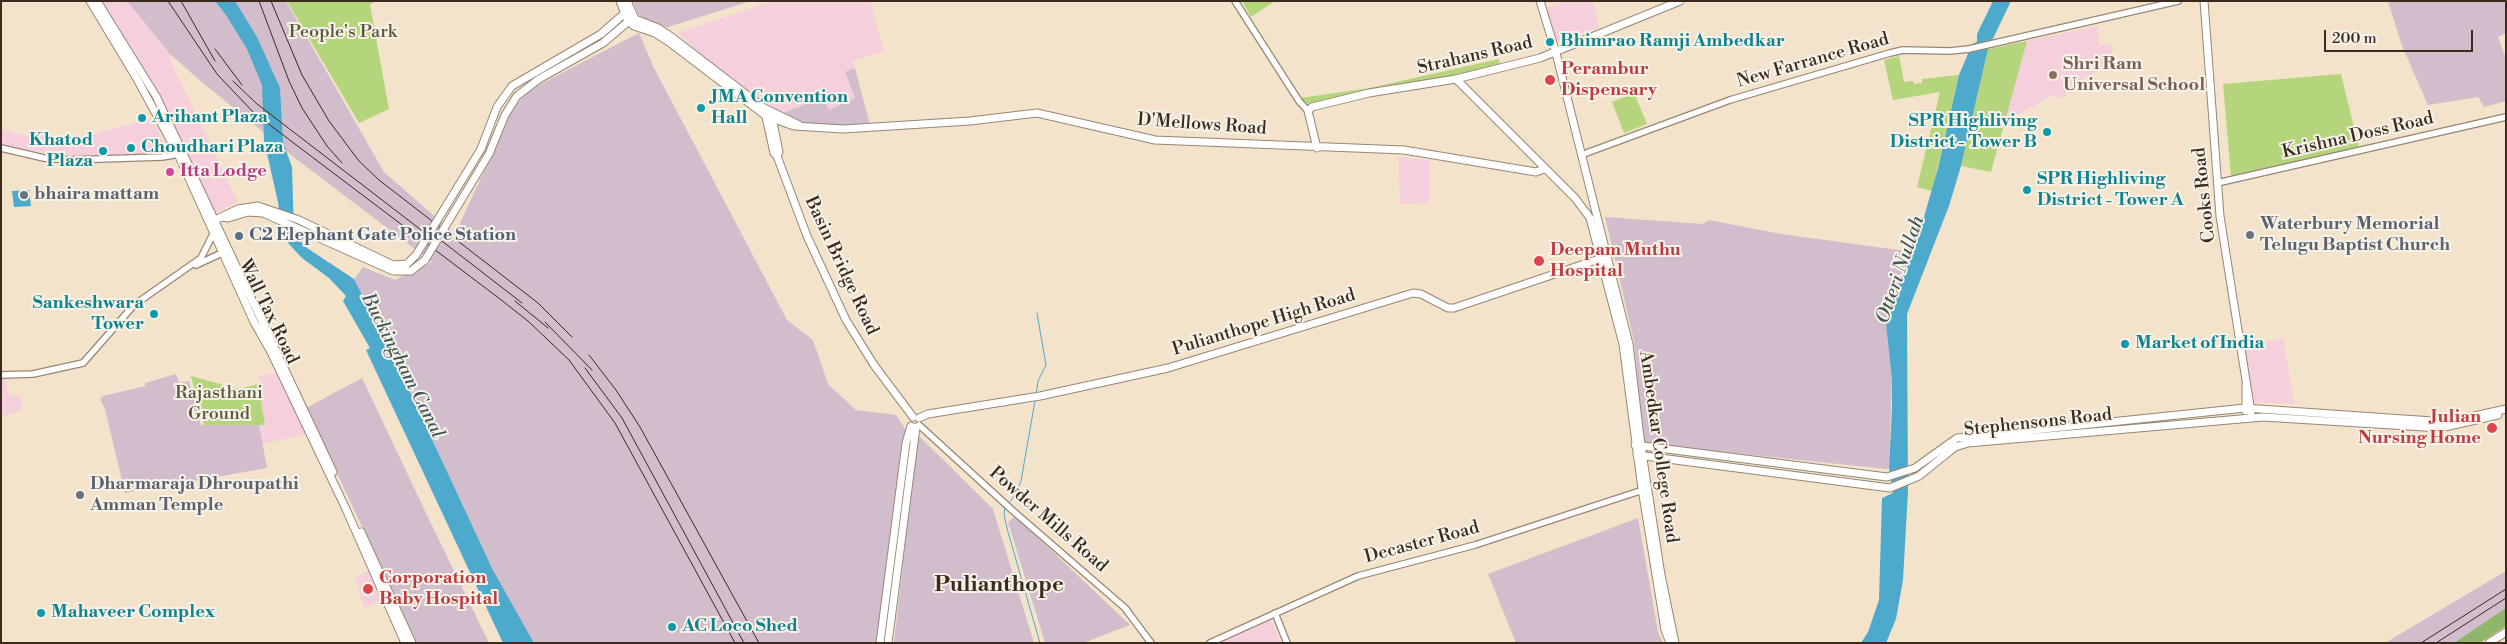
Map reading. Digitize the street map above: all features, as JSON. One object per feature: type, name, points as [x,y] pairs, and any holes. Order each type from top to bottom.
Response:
[{"type":"main road","name":"Wall Tax Road","points":[[90,1],[181,154]]},
{"type":"main road","name":"Wall Tax Road","points":[[98,1],[156,96],[211,222],[412,643]]},
{"type":"main road","points":[[620,1],[634,26],[655,33],[669,42],[768,114]]},
{"type":"main road","points":[[211,222],[222,217],[228,218],[248,212],[272,213],[393,265],[407,264],[416,255],[481,149],[497,107],[512,86],[601,34],[626,11],[627,1]]},
{"type":"main road","name":"Ambedkar College Road","points":[[1540,1],[1556,53],[1608,256],[1628,344],[1639,450]]},
{"type":"main road","name":"Strahans Road","points":[[1308,111],[1316,105],[1456,78],[1556,53],[1616,25],[1680,1]]},
{"type":"main road","name":"Cooks Road","points":[[2204,1],[2220,216],[2246,385],[2249,390],[2249,418]]},
{"type":"main road","points":[[298,223],[393,271],[411,271],[425,260],[489,154],[504,115],[516,96],[556,69],[604,44],[630,19]]},
{"type":"main road","name":"Ambedkar College Road","points":[[1456,78],[1586,210],[1594,230],[1623,344],[1665,630],[1670,643]]},
{"type":"main road","points":[[1308,111],[1317,148]]},
{"type":"main road","name":"D'Mellows Road","points":[[768,114],[794,126],[843,129],[970,122],[1037,113],[1155,140],[1404,150],[1536,172],[1544,169]]},
{"type":"main road","name":"Basin Bridge Road","points":[[768,114],[774,153],[777,156],[807,236],[846,320],[874,365],[916,423]]},
{"type":"main road","name":"Wall Tax Road","points":[[211,222],[213,234],[346,509],[405,643]]},
{"type":"main road","name":"Pulianthope High Road","points":[[916,423],[948,410],[1037,396],[1168,368],[1413,293],[1422,294],[1448,308],[1454,308],[1608,256]]},
{"type":"main road","name":"Stephensons Road","points":[[1639,450],[1887,477],[1915,468],[1957,438],[2248,408],[2358,419]]},
{"type":"main road","points":[[2358,419],[2447,422],[2506,409]]},
{"type":"main road","points":[[2358,419],[2440,428],[2506,413]]},
{"type":"main road","name":"Stephensons Road","points":[[1639,450],[1890,488],[1918,476],[1955,447],[1968,443],[2249,418],[2358,419]]},
{"type":"main road","points":[[880,643],[906,443],[916,423]]},
{"type":"main road","points":[[888,643],[916,423]]},
{"type":"main road","name":"Ambedkar College Road","points":[[1645,489],[1675,643]]},
{"type":"main road","points":[[2489,643],[2506,632]]},
{"type":"street","points":[[1235,1],[1299,101],[1308,111]]},
{"type":"street","name":"New Farrance Road","points":[[1581,155],[1730,100],[1890,53],[1903,50],[1950,51],[1969,49],[2178,1]]},
{"type":"street","name":"Krishna Doss Road","points":[[2217,183],[2506,117]]},
{"type":"street","points":[[1,148],[44,158],[69,160],[162,157],[181,154]]},
{"type":"street","points":[[192,266],[205,253],[213,234]]},
{"type":"street","points":[[1,375],[33,374],[83,362],[134,305],[165,282],[192,266],[222,253]]},
{"type":"street","name":"Powder Mills Road","points":[[916,423],[1012,510],[1125,608],[1151,643]]},
{"type":"street","name":"Decaster Road","points":[[1210,643],[1358,576],[1475,545],[1645,489]]},
{"type":"street","points":[[1275,613],[1288,643]]},
{"type":"shaded area","points":[[102,1],[127,1],[170,54],[171,62],[238,202],[216,213],[150,80]]},
{"type":"shaded area","points":[[127,1],[286,1],[384,172],[455,234],[510,115],[527,91],[639,33],[653,66],[787,320],[813,340],[828,384],[856,410],[896,415],[906,430],[876,643],[534,643],[493,570],[387,343],[354,279],[363,267],[395,280],[432,262],[295,158],[197,78],[170,54]]},
{"type":"shaded area","points":[[633,1],[751,1],[661,28],[638,14]]},
{"type":"shaded area","points":[[772,1],[870,1],[884,51],[853,61],[855,68],[845,73],[855,98],[829,110],[780,114],[715,67],[678,33]]},
{"type":"shaded area","points":[[1567,1],[1593,1],[1599,27],[1556,42],[1546,8]]},
{"type":"shaded area","points":[[2388,1],[2506,1],[2506,33],[2498,37],[2506,59],[2506,101],[2484,107],[2478,97],[2428,105],[2402,46]]},
{"type":"shaded area","name":"Shri Ram Universal School","points":[[2098,26],[2099,45],[2111,44],[2113,62],[2067,88],[2065,92],[2067,96],[2060,99],[2057,95],[2051,96],[2022,113],[2005,119],[2027,41]]},
{"type":"shaded area","points":[[855,68],[870,125],[831,126],[794,121],[780,114],[823,98],[829,110],[855,98],[845,72]]},
{"type":"shaded area","points":[[152,119],[169,153],[66,156],[1,145],[1,128],[25,136],[80,137]]},
{"type":"shaded area","points":[[1398,157],[1429,160],[1429,203],[1400,204]]},
{"type":"shaded area","points":[[1605,217],[1703,224],[1709,220],[1781,234],[1914,252],[1888,309],[1886,324],[1892,380],[1889,468],[1647,444],[1643,439],[1634,341]]},
{"type":"shaded area","points":[[2283,338],[2294,404],[2253,402],[2244,346]]},
{"type":"shaded area","points":[[277,373],[306,434],[262,444],[259,425],[265,425],[258,384],[260,383],[259,376]]},
{"type":"shaded area","points":[[176,374],[179,383],[189,381],[201,425],[259,425],[267,468],[125,493],[105,409],[100,399],[103,396],[145,386],[145,383]]},
{"type":"shaded area","points":[[4,377],[9,396],[20,395],[23,409],[4,417],[1,408],[1,378]]},
{"type":"shaded area","points":[[362,378],[489,643],[417,643],[306,408]]},
{"type":"shaded area","points":[[917,434],[993,509],[1034,643],[894,643]]},
{"type":"shaded area","points":[[1015,516],[1130,625],[1083,643],[1045,643],[1008,522]]},
{"type":"shaded area","points":[[1638,518],[1658,632],[1663,643],[1516,643],[1488,574]]},
{"type":"shaded area","name":"Corporation Baby Hospital","points":[[369,570],[383,601],[364,607],[355,577]]},
{"type":"shaded area","points":[[2506,571],[2506,623],[2474,643],[2385,643]]},
{"type":"shaded area","points":[[1270,618],[1281,643],[1214,643]]},
{"type":"green space","name":"People's Park","points":[[287,1],[376,1],[370,5],[389,109],[359,123]]},
{"type":"green space","points":[[1242,1],[1275,1],[1251,17]]},
{"type":"green space","points":[[2027,41],[1991,172],[1961,166],[1988,49]]},
{"type":"green space","points":[[1899,56],[1904,82],[1922,83],[1922,79],[1959,75],[1932,191],[1917,187],[1940,92],[1893,100],[1884,60]]},
{"type":"green space","points":[[1499,59],[1500,65],[1406,86],[1309,104],[1300,98],[1370,88]]},
{"type":"green space","points":[[2341,74],[2359,148],[2231,176],[2223,84]]},
{"type":"green space","points":[[1634,93],[1647,124],[1624,133],[1612,102]]},
{"type":"green space","name":"Rajasthani Ground","points":[[191,376],[239,389],[258,384],[265,425],[204,425]]},
{"type":"green space","points":[[2506,608],[2506,626],[2480,643],[2454,643]]},
{"type":"water","points":[[215,1],[235,1],[257,37],[280,88],[283,142],[292,167],[294,234],[307,248],[354,279],[387,343],[493,570],[534,643],[503,643],[366,350],[370,348],[343,301],[346,296],[329,278],[302,258],[289,244],[282,232],[278,202],[264,140],[262,85],[247,49]]},
{"type":"water","points":[[1993,1],[2011,1],[1988,49],[1961,166],[1949,206],[1907,314],[1908,491],[1903,580],[1896,619],[1886,643],[1861,643],[1868,632],[1879,600],[1882,498],[1893,493],[1889,468],[1892,380],[1886,324],[1888,309],[1914,252],[1938,168],[1959,75],[1972,44],[1977,42],[1977,34]]},
{"type":"water","points":[[29,190],[31,206],[14,207],[12,191]]},
{"type":"waterway","points":[[1036,395],[1038,381],[1046,365],[1037,313]]},
{"type":"waterway","points":[[1008,504],[1015,495],[1021,481],[1035,401]]},
{"type":"waterway","points":[[1005,507],[1004,515],[1008,532],[1040,643]]},
{"type":"railway","points":[[168,1],[217,74],[254,113],[500,299],[528,321],[569,360],[615,423],[735,643]]},
{"type":"railway","points":[[181,1],[215,61]]},
{"type":"railway","points":[[259,1],[289,81],[302,108],[327,146],[342,163]]},
{"type":"railway","points":[[271,1],[302,75],[329,121],[359,161],[379,180],[538,303],[572,337]]},
{"type":"railway","points":[[215,49],[242,85]]},
{"type":"railway","points":[[233,81],[257,104],[429,236]]},
{"type":"railway","points":[[425,228],[522,303]]},
{"type":"railway","points":[[515,301],[548,328]]},
{"type":"railway","points":[[545,322],[592,370]]},
{"type":"railway","points":[[589,355],[616,390],[640,427],[759,643]]},
{"type":"railway","points":[[585,368],[622,418],[744,643]]},
{"type":"railway","points":[[2421,643],[2506,589]]},
{"type":"railway","points":[[2436,643],[2506,598]]},
{"type":"place","name":"Bhimrao Ramji Ambedkar","points":[[1550,42]]},
{"type":"place","name":"Shri Ram Universal School","points":[[2053,75]]},
{"type":"place","name":"Perambur Dispensary","points":[[1550,80]]},
{"type":"place","name":"JMA Convention Hall","points":[[701,108]]},
{"type":"place","name":"Arihant Plaza","points":[[142,118]]},
{"type":"place","name":"SPR Highliving District - Tower B","points":[[2047,132]]},
{"type":"place","name":"Choudhari Plaza","points":[[131,148]]},
{"type":"place","name":"Khatod Plaza","points":[[103,151]]},
{"type":"place","name":"Itta Lodge","points":[[170,172]]},
{"type":"place","name":"SPR Highliving District - Tower A","points":[[2027,190]]},
{"type":"place","name":"bhaira mattam","points":[[24,195]]},
{"type":"place","name":"Waterbury Memorial Telugu Baptist Church","points":[[2250,235]]},
{"type":"place","name":"C2 Elephant Gate Police Station","points":[[239,236]]},
{"type":"place","name":"Deepam Muthu Hospital","points":[[1539,261]]},
{"type":"place","name":"Sankeshwara Tower","points":[[154,314]]},
{"type":"place","name":"Market of India","points":[[2125,344]]},
{"type":"place","name":"Julian Nursing Home","points":[[2492,428]]},
{"type":"place","name":"Dharmaraja Dhroupathi Amman Temple","points":[[80,495]]},
{"type":"place","name":"Corporation Baby Hospital","points":[[368,589]]},
{"type":"place","name":"Mahaveer Complex","points":[[41,613]]},
{"type":"place","name":"AC Loco Shed","points":[[672,627]]},
{"type":"district","name":"Pulianthope","points":[[999,586]]},
{"type":"water label","name":"Otteri Nullah","points":[[1901,270]]},
{"type":"water label","name":"Buckingham Canal","points":[[402,366]]}]
